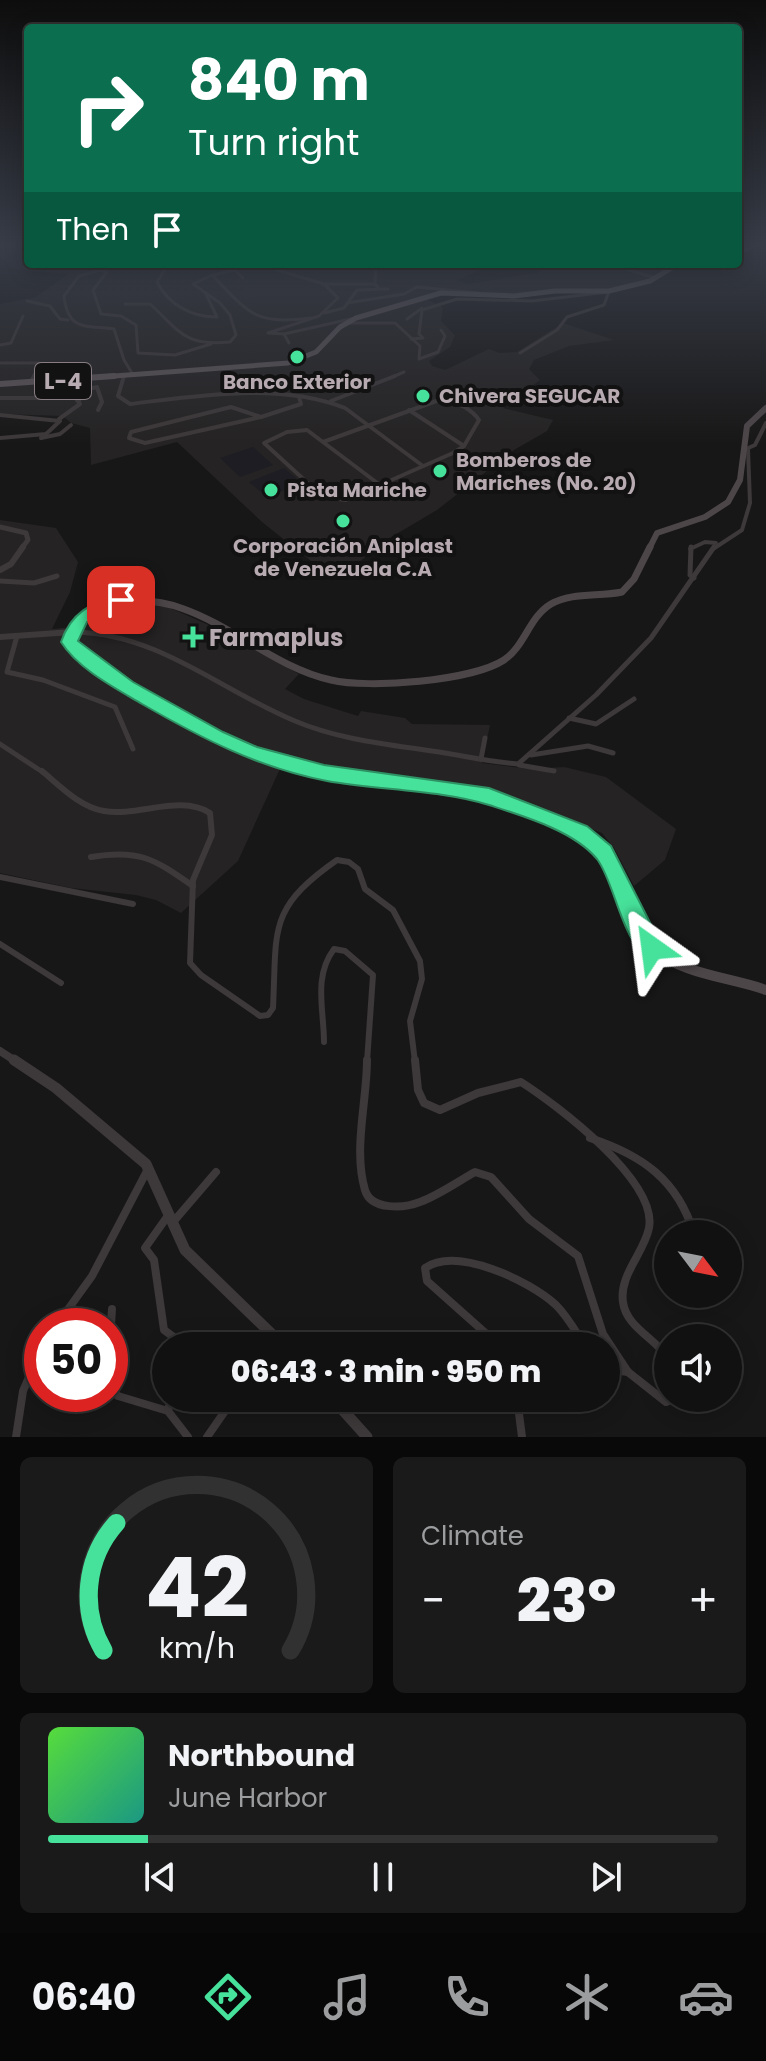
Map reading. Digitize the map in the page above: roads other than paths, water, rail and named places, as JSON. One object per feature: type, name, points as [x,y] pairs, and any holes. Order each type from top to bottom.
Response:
[{"type":"main road","name":"L-4","points":[[0,384],[296,361],[316,352],[346,323],[380,311]]},
{"type":"main road","points":[[766,408],[748,424],[738,489],[730,502],[706,517],[657,533],[634,579],[622,592],[571,596],[543,609],[512,654],[490,668],[369,683],[334,682],[302,673],[218,625],[147,597],[127,598],[97,609],[75,624],[69,642],[92,663],[169,711],[234,746],[324,772],[489,797],[580,832],[604,852],[617,874],[631,913],[652,948],[680,963],[766,990]]},
{"type":"street","points":[[54,311],[60,319],[118,332],[120,357],[129,374],[119,384],[118,396],[130,404],[221,391],[330,402],[423,466]]},
{"type":"street","points":[[67,311],[69,320]]},
{"type":"street","points":[[99,311],[101,314],[121,316],[136,325],[134,335],[138,353],[175,355],[213,343],[230,342],[236,335],[227,311]]},
{"type":"street","points":[[157,311],[174,330],[213,343]]},
{"type":"street","points":[[188,311],[217,317],[214,311]]},
{"type":"street","points":[[247,311],[251,315],[280,322],[311,318]]},
{"type":"street","points":[[323,311],[267,332],[284,334],[356,318]]},
{"type":"street","points":[[319,314],[337,311]]},
{"type":"street","points":[[407,319],[421,311]]},
{"type":"street","points":[[411,339],[422,340],[419,334],[421,314],[424,311]]},
{"type":"street","points":[[520,353],[557,330],[567,317],[585,311]]},
{"type":"street","points":[[0,345],[11,343],[23,316]]},
{"type":"street","points":[[336,321],[390,322],[420,346],[422,359],[438,352],[445,336],[441,330]]},
{"type":"street","points":[[284,334],[289,343]]},
{"type":"street","points":[[0,363],[37,362],[31,382]]},
{"type":"street","points":[[330,402],[404,372]]},
{"type":"street","points":[[0,398],[44,398],[91,378]]},
{"type":"street","points":[[0,415],[59,419],[77,409],[84,390],[97,387],[102,402],[98,410]]},
{"type":"street","points":[[74,396],[79,401]]},
{"type":"street","points":[[261,417],[238,407],[223,408],[131,432],[129,438],[145,443],[261,417],[296,408],[302,401],[298,397]]},
{"type":"street","points":[[323,442],[436,400],[456,402],[479,420],[464,446],[380,485],[335,501],[323,497],[290,470],[265,446],[267,440],[303,429],[380,485]]},
{"type":"street","points":[[408,410],[464,446]]},
{"type":"street","points":[[36,437],[56,428],[59,419]]},
{"type":"street","points":[[518,764],[651,638],[717,544],[744,527],[752,482],[746,449],[755,445],[766,423]]},
{"type":"street","points":[[0,438],[55,436],[71,425]]},
{"type":"street","points":[[0,527],[20,529],[26,533],[28,540],[11,564],[0,570]]},
{"type":"street","points":[[694,578],[690,575],[690,548],[705,542],[717,544]]},
{"type":"street","points":[[0,581],[34,583],[57,576]]},
{"type":"street","points":[[0,637],[93,630],[140,641],[283,716],[328,732],[554,771]]},
{"type":"street","points":[[17,636],[7,672],[43,680],[115,707],[133,749]]},
{"type":"street","points":[[569,718],[596,724],[634,699]]},
{"type":"street","points":[[481,759],[485,738]]},
{"type":"street","points":[[0,744],[102,811],[206,808],[213,815],[214,825],[193,886],[194,912],[188,948],[190,964],[200,978],[260,1016],[268,1015],[273,1008],[275,932],[286,902],[299,884],[337,860],[349,862],[358,869],[365,889],[393,910],[420,961],[422,979],[410,1021],[418,1090],[424,1103],[440,1110],[478,1093],[521,1082],[628,1174],[645,1198],[649,1230],[627,1276],[623,1302],[630,1319],[654,1344]]},
{"type":"street","points":[[530,755],[537,757],[588,746],[613,753]]},
{"type":"street","points":[[91,857],[134,850],[145,853],[193,886]]},
{"type":"street","points":[[0,877],[32,885],[103,894],[133,904]]},
{"type":"street","points":[[0,944],[22,955],[61,983]]},
{"type":"street","points":[[324,1042],[322,970],[334,949],[345,951],[373,975],[367,1032],[367,1099],[361,1136],[365,1192],[371,1200],[387,1206],[403,1206],[420,1202],[475,1172],[491,1177],[529,1219],[578,1256],[603,1334],[628,1372],[654,1393]]},
{"type":"street","points":[[0,1051],[56,1088],[149,1168],[185,1250],[265,1332]]},
{"type":"street","points":[[586,1136],[620,1147],[675,1187],[686,1205],[690,1220]]},
{"type":"street","points":[[69,1308],[92,1276],[149,1168]]},
{"type":"street","points":[[167,1332],[154,1260],[145,1248],[216,1172]]},
{"type":"street","points":[[484,1332],[427,1281],[425,1268],[429,1262],[438,1259],[491,1268],[531,1286],[554,1303],[575,1332]]},
{"type":"street","points":[[620,1371],[628,1372]]},
{"type":"street","points":[[16,1437],[24,1389]]},
{"type":"street","points":[[128,1399],[152,1406]]},
{"type":"street","points":[[169,1412],[183,1435]]},
{"type":"street","points":[[207,1437],[223,1412]]},
{"type":"street","points":[[345,1412],[367,1437]]},
{"type":"street","points":[[519,1412],[522,1437]]},
{"type":"place","name":"Banco Exterior","points":[[297,357]]},
{"type":"place","name":"Chivera SEGUCAR","points":[[423,396]]},
{"type":"place","name":"Bomberos de Mariches (No. 20)","points":[[440,471]]},
{"type":"place","name":"Pista Mariche","points":[[271,490]]},
{"type":"place","name":"Corporación Aniplast de Venezuela C.A","points":[[343,521]]},
{"type":"place","name":"Farmaplus","points":[[193,637]]}]
